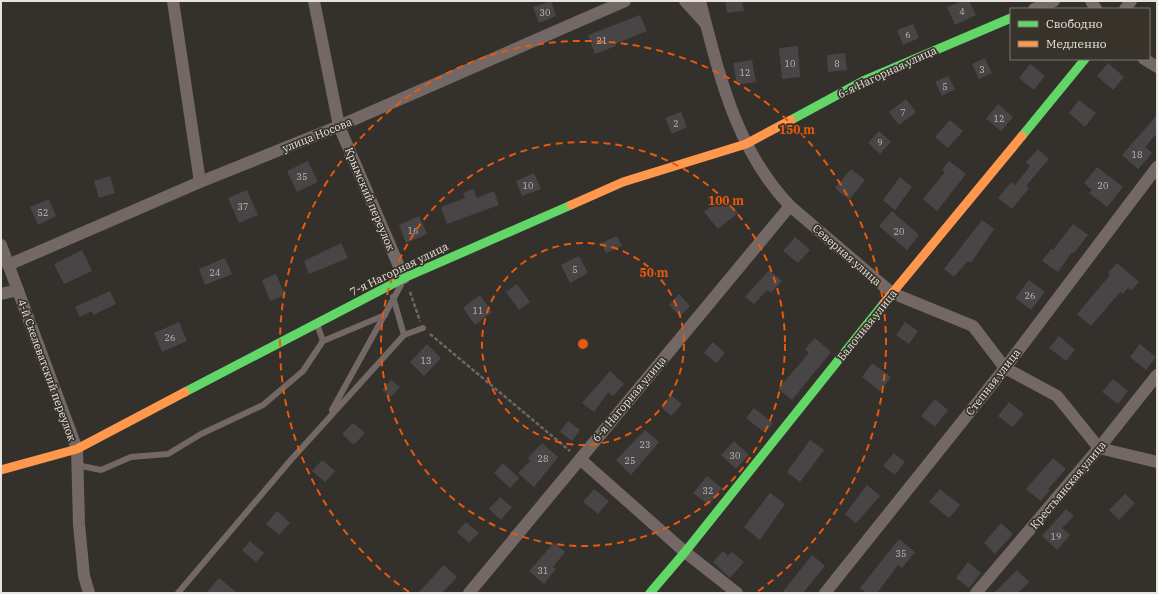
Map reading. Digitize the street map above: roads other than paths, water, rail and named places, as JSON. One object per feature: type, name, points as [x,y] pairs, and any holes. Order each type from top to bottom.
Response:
[{"type":"street","points":[[173,1],[200,182]]},
{"type":"street","name":"Крымский переулок","points":[[314,1],[339,126],[404,278]]},
{"type":"street","name":"улица Носова","points":[[8,265],[200,182],[339,126],[625,1]]},
{"type":"street","points":[[685,1],[707,25]]},
{"type":"street","name":"Северная улица","points":[[700,1],[725,92],[746,144],[777,192],[790,206],[892,293],[973,326],[1005,368],[1057,396],[1099,448]]},
{"type":"street","points":[[1036,8],[1054,1]]},
{"type":"street","name":"6-я Нагорная улица","points":[[746,144],[863,81],[1010,18]]},
{"type":"street","name":"Балочная улица","points":[[650,593],[685,552],[892,293],[1085,60]]},
{"type":"street","points":[[1146,60],[1157,67]]},
{"type":"street","name":"7-я Нагорная улица","points":[[1,470],[77,449],[404,278],[623,182],[746,144]]},
{"type":"street","name":"Степная улица","points":[[825,593],[1005,368],[1157,167]]},
{"type":"street","name":"6-я Нагорная улица","points":[[469,593],[790,206]]},
{"type":"street","name":"4-й Скелеватский переулок","points":[[1,245],[77,449],[84,576],[89,593]]},
{"type":"street","points":[[1,294],[18,290]]},
{"type":"street","name":"Крестьянская улица","points":[[976,593],[1099,448],[1157,375]]},
{"type":"street","points":[[1099,448],[1157,462]]},
{"type":"street","points":[[580,459],[685,552],[737,593]]},
{"type":"lane","points":[[328,419],[404,278]]},
{"type":"lane","points":[[390,286],[404,335]]},
{"type":"lane","points":[[78,465],[101,470],[132,457],[168,454],[201,434],[263,405],[302,371],[323,341],[385,315]]},
{"type":"lane","points":[[317,324],[323,341]]},
{"type":"lane","points":[[178,593],[328,419],[404,335],[423,328]]}]
